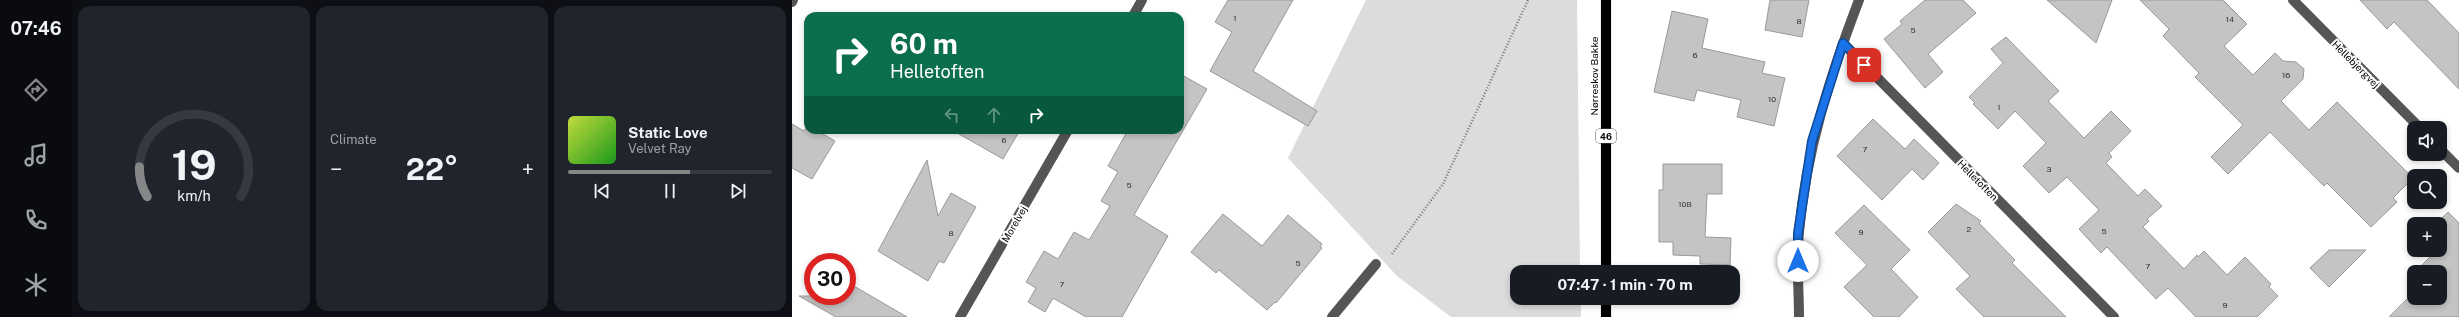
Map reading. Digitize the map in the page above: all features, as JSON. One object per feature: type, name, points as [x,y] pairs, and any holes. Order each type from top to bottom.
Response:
[{"type":"main road","name":"Nørreskov Bakke","points":[[1606,0],[1606,265]]},
{"type":"main road","points":[[1606,305],[1606,317]]},
{"type":"street","points":[[1135,12],[1142,0]]},
{"type":"street","points":[[1799,317],[1798,233],[1812,141],[1843,43],[1859,0]]},
{"type":"street","name":"Hellebjergvej","points":[[2293,0],[2413,121]]},
{"type":"street","name":"Helletoften","points":[[1843,43],[2114,317]]},
{"type":"street","name":"Morelvej","points":[[960,317],[1066,134]]},
{"type":"street","points":[[2447,156],[2459,168]]},
{"type":"street","points":[[1332,317],[1376,264]]},
{"type":"path","points":[[1376,264],[1392,254],[1443,184],[1528,0]]},
{"type":"shaded area","points":[[1366,0],[1577,0],[1580,265],[1510,265],[1510,305],[1581,305],[1581,317],[1451,317],[1397,276],[1288,158]]},
{"type":"building","points":[[1228,0],[1293,0],[1253,71],[1317,111],[1308,126],[1210,71],[1232,32],[1215,22]]},
{"type":"building","points":[[1770,0],[1809,0],[1802,37],[1765,30]]},
{"type":"building","points":[[1925,0],[1963,0],[1976,13],[1928,54],[1943,72],[1925,88],[1884,39],[1902,24],[1900,21]]},
{"type":"building","points":[[2047,0],[2112,0],[2096,43]]},
{"type":"building","points":[[2140,0],[2223,0],[2247,24],[2224,46],[2253,75],[2275,53],[2283,61],[2296,62],[2304,69],[2303,79],[2281,101],[2309,130],[2337,102],[2407,172],[2407,184],[2393,198],[2397,202],[2371,227],[2327,183],[2324,186],[2270,132],[2228,174],[2211,157],[2243,125],[2195,77],[2199,73],[2163,36],[2169,29]]},
{"type":"building","points":[[2360,0],[2427,0],[2459,33],[2459,89],[2394,22],[2387,29]]},
{"type":"building","points":[[1672,11],[1708,19],[1702,48],[1765,62],[1762,73],[1785,78],[1774,126],[1737,117],[1741,100],[1697,90],[1694,101],[1654,92]]},
{"type":"building","points":[[2006,37],[2059,91],[2048,101],[2084,138],[2111,111],[2131,131],[2109,153],[2112,157],[2106,163],[2138,196],[2145,189],[2162,206],[2147,219],[2149,221],[2143,227],[2184,269],[2197,255],[2198,257],[2204,251],[2227,275],[2245,257],[2271,284],[2269,287],[2278,296],[2257,317],[2196,317],[2168,288],[2156,299],[2107,247],[2101,253],[2079,229],[2099,210],[2067,177],[2049,193],[2023,166],[2046,143],[2015,111],[1998,129],[1973,104],[1975,103],[1969,97],[2003,63],[1991,49]]},
{"type":"building","points":[[1184,76],[1207,89],[1184,129]]},
{"type":"building","points":[[1873,119],[1905,149],[1914,139],[1939,163],[1923,180],[1912,169],[1882,200],[1837,156]]},
{"type":"building","points":[[792,124],[804,131],[804,134],[823,134],[835,141],[812,179],[792,168]]},
{"type":"building","points":[[959,134],[1018,134],[1003,159]]},
{"type":"building","points":[[1126,134],[1181,134],[1134,215],[1168,236],[1122,317],[1086,317],[1053,298],[1045,312],[1028,302],[1036,288],[1026,282],[1044,251],[1058,259],[1074,232],[1089,240],[1110,206],[1101,201],[1118,172],[1108,166]]},
{"type":"building","points":[[927,160],[938,216],[951,193],[976,207],[944,263],[939,261],[928,281],[878,251]]},
{"type":"building","points":[[1663,164],[1722,164],[1722,194],[1707,194],[1705,237],[1731,238],[1730,265],[1700,264],[1700,256],[1673,255],[1673,242],[1659,242],[1659,190],[1663,190]]},
{"type":"building","points":[[1956,204],[1981,221],[1979,223],[2015,260],[2012,263],[2066,317],[1984,317],[1956,289],[1970,276],[1928,232]]},
{"type":"building","points":[[1864,205],[1910,250],[1891,269],[1918,297],[1899,317],[1874,317],[1844,287],[1867,265],[1835,233]]},
{"type":"building","points":[[2448,212],[2459,223],[2459,317],[2389,317],[2407,299],[2407,305],[2447,305],[2447,265],[2422,265],[2430,257],[2447,257],[2447,217],[2443,217]]},
{"type":"building","points":[[1223,214],[1262,246],[1288,215],[1322,244],[1320,247],[1322,248],[1276,303],[1275,302],[1267,310],[1219,270],[1216,273],[1191,252]]},
{"type":"building","points":[[2329,250],[2366,250],[2329,287],[2310,268]]},
{"type":"building","points":[[856,287],[907,317],[836,317],[815,305],[856,305]]},
{"type":"route","points":[[1798,261],[1798,233],[1812,141],[1843,43],[1864,65]]}]
